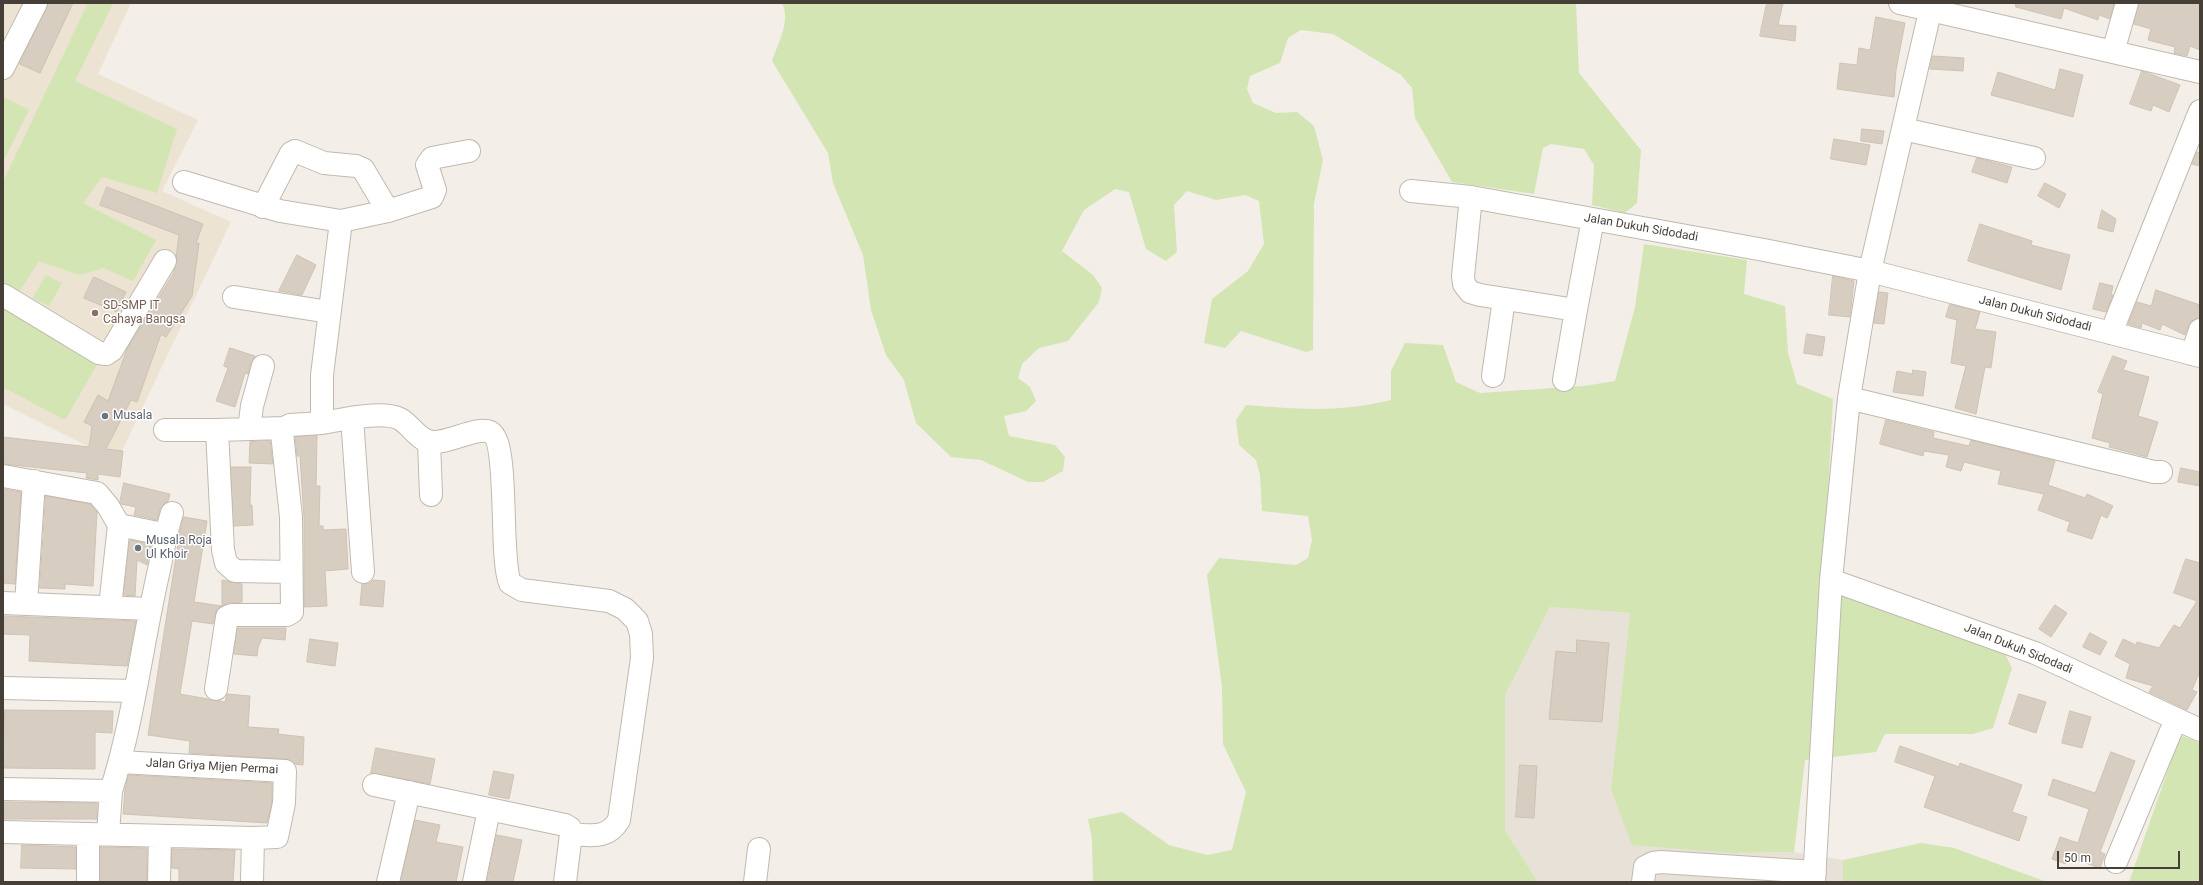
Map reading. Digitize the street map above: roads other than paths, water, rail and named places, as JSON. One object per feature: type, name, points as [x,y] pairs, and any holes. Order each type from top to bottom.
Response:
[{"type":"street","points":[[3,68],[36,3]]},
{"type":"street","points":[[1900,3],[1931,6],[2113,52],[2200,72]]},
{"type":"street","points":[[2113,52],[2127,3]]},
{"type":"street","points":[[1643,882],[1645,867],[1653,863],[1661,862],[1814,877],[1831,580],[1849,398],[1870,271],[1931,6]]},
{"type":"street","points":[[2111,333],[2200,111]]},
{"type":"street","points":[[1903,129],[2034,158]]},
{"type":"street","points":[[184,182],[264,207],[341,221],[388,211],[432,197],[435,190],[426,164],[432,158],[469,151]]},
{"type":"street","points":[[264,207],[284,163],[291,153],[295,152],[324,163],[356,166],[363,169],[388,211]]},
{"type":"street","name":"Jalan Dukuh Sidodadi","points":[[1411,191],[1471,197],[1764,250],[1870,271],[2196,355]]},
{"type":"street","points":[[1471,197],[1463,276],[1464,284],[1470,292],[1504,299],[1576,310]]},
{"type":"street","points":[[1564,380],[1593,219]]},
{"type":"street","points":[[322,423],[322,375],[341,221]]},
{"type":"street","points":[[3,295],[99,353],[106,354],[112,350],[165,260]]},
{"type":"street","points":[[234,297],[329,312]]},
{"type":"street","points":[[1493,376],[1504,299]]},
{"type":"street","points":[[2196,355],[2200,330]]},
{"type":"street","points":[[249,429],[252,406],[263,366]]},
{"type":"street","points":[[1849,398],[2025,439],[2154,472],[2162,472]]},
{"type":"street","points":[[165,430],[284,428],[290,425],[322,423],[352,418],[392,416],[403,421],[430,441],[449,440],[481,431],[490,432],[496,437],[501,459],[506,564],[509,578],[514,586],[522,590],[609,601],[625,609],[637,621],[641,634],[642,658],[619,820],[613,830],[608,833],[601,835],[571,834]]},
{"type":"street","points":[[352,418],[362,531],[363,572]]},
{"type":"street","points":[[216,689],[227,617],[232,615],[287,615],[292,612],[292,524],[282,434],[284,428]]},
{"type":"street","points":[[217,430],[220,522],[226,563],[239,572],[292,572]]},
{"type":"street","points":[[430,441],[431,496]]},
{"type":"street","points":[[3,476],[34,480],[97,493],[108,506],[119,525],[110,607]]},
{"type":"street","points":[[26,604],[34,480]]},
{"type":"street","points":[[88,882],[98,834],[120,762],[150,609],[172,513]]},
{"type":"street","points":[[119,525],[167,535]]},
{"type":"street","name":"Jalan Dukuh Sidodadi","points":[[1831,580],[2035,654],[2200,730]]},
{"type":"street","points":[[3,603],[150,609]]},
{"type":"street","points":[[3,688],[134,696]]},
{"type":"street","points":[[3,698],[134,696]]},
{"type":"street","points":[[2116,862],[2176,719]]},
{"type":"street","name":"Jalan Griya Mijen Permai","points":[[3,832],[253,838],[277,836],[284,803],[285,771],[120,762]]},
{"type":"street","points":[[374,785],[565,825],[570,828],[571,834],[565,882]]},
{"type":"street","points":[[3,789],[111,791]]},
{"type":"street","points":[[388,882],[409,792]]},
{"type":"street","points":[[474,882],[489,810]]},
{"type":"street","points":[[159,882],[160,836]]},
{"type":"street","points":[[252,882],[253,838]]},
{"type":"street","points":[[755,882],[759,849]]},
{"type":"place","name":"SD-SMP IT Cahaya Bangsa","points":[[95,313]]},
{"type":"place","name":"Musala","points":[[105,416]]},
{"type":"place","name":"Musala Roja Ul Khoir","points":[[138,548]]}]
